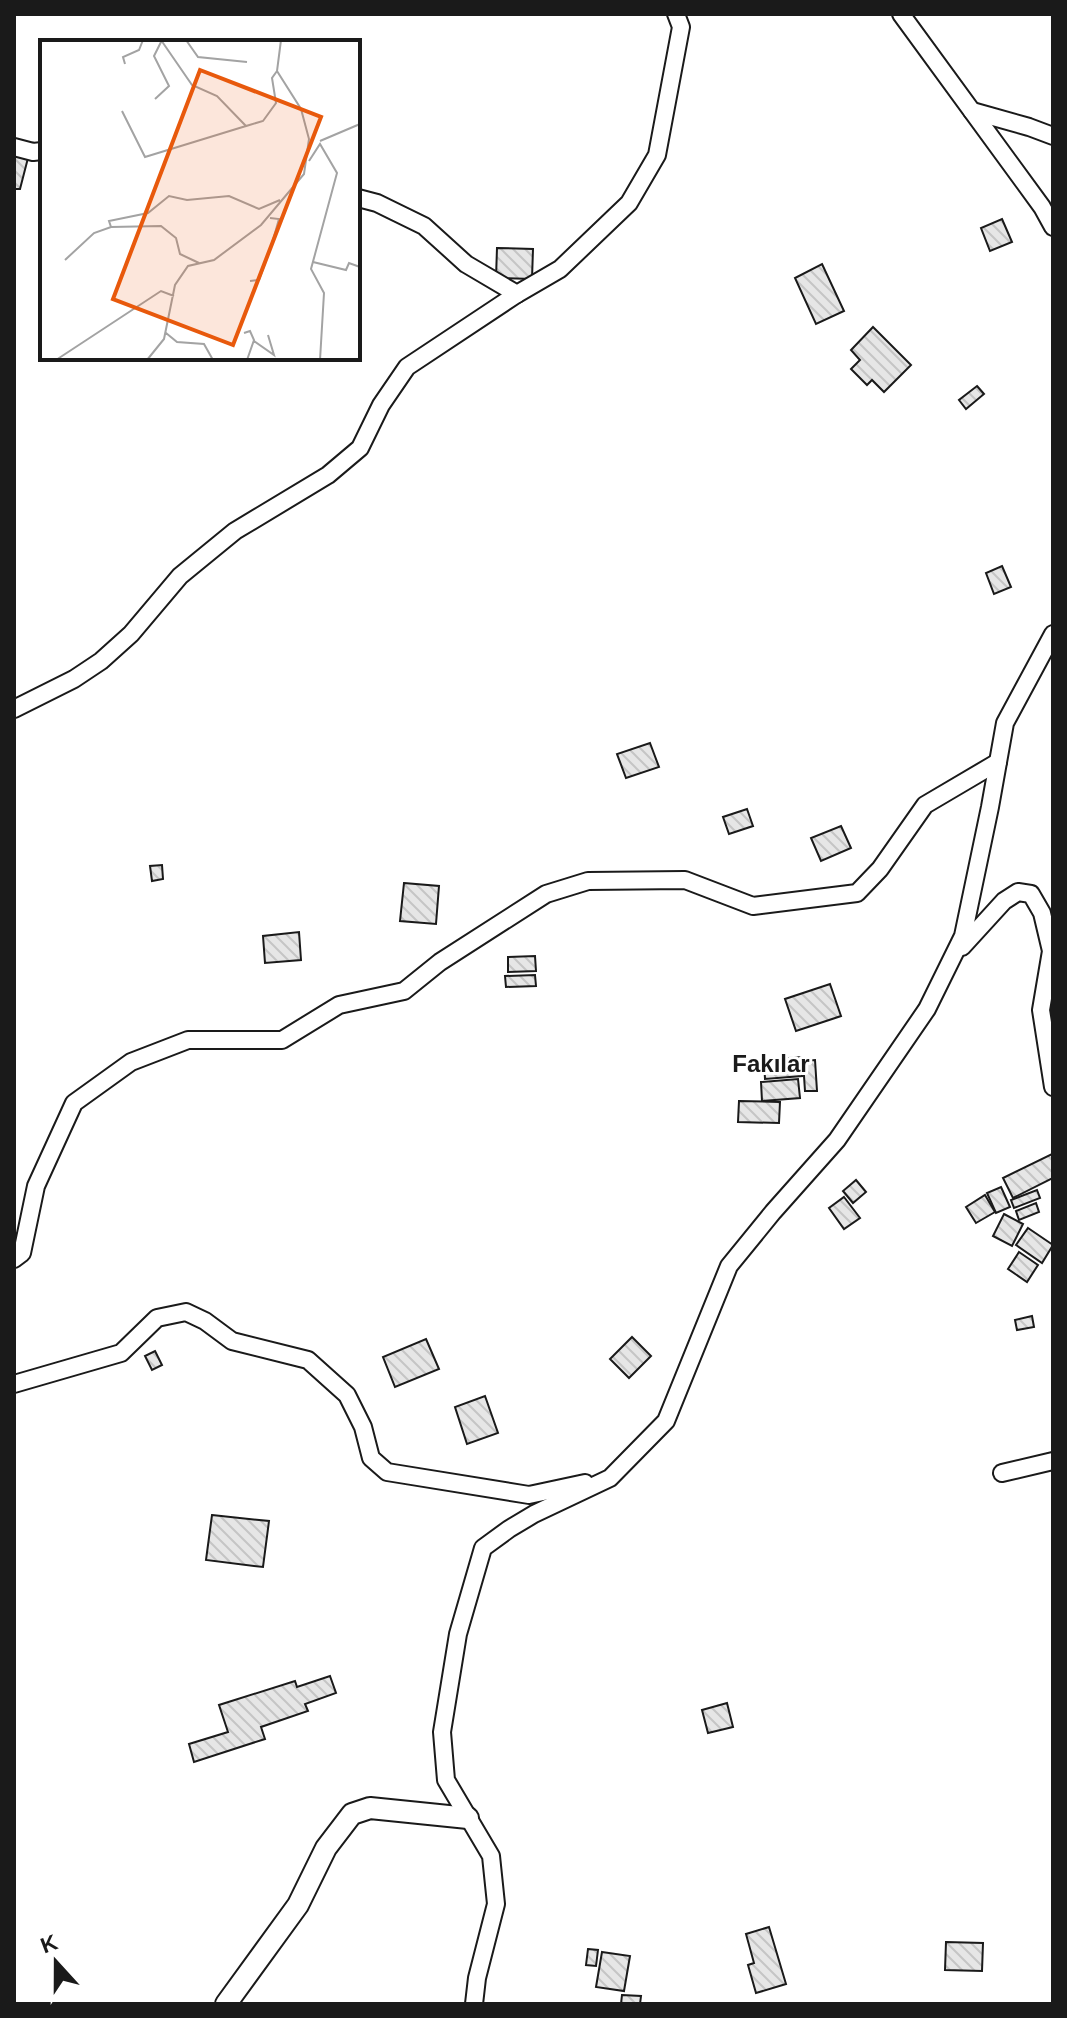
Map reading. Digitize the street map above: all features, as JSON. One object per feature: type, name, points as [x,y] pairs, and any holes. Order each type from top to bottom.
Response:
[{"type":"street","points":[[14,709],[74,679],[101,661],[131,634],[180,576],[235,531],[328,475],[360,448],[381,405],[407,367],[560,269],[629,203],[657,155],[681,27],[676,14]]},
{"type":"street","points":[[901,14],[1042,207],[1053,227]]},
{"type":"street","points":[[972,111],[1053,136]]},
{"type":"street","points":[[14,147],[40,151]]},
{"type":"street","points":[[360,199],[377,203],[424,226],[466,264],[517,294]]},
{"type":"street","points":[[474,2004],[477,1978],[496,1904],[491,1856],[446,1780],[442,1732],[458,1634],[483,1548],[534,1514],[610,1478],[666,1421],[729,1266],[837,1140],[927,1009],[963,936],[1005,723],[1053,634]]},
{"type":"street","points":[[14,1259],[22,1253],[36,1186],[74,1103],[131,1062],[188,1040],[282,1040],[339,1005],[404,991],[440,962],[546,894],[588,881],[685,880],[753,906],[857,893],[880,869],[925,805],[998,762]]},
{"type":"street","points":[[952,959],[1004,901],[1018,892],[1031,894],[1042,913],[1051,951],[1041,1010],[1053,1087]]},
{"type":"street","points":[[14,1384],[121,1353],[157,1318],[186,1312],[205,1321],[232,1341],[308,1360],[347,1395],[363,1427],[371,1458],[387,1472],[529,1495],[610,1478]]},
{"type":"street","points":[[1002,1473],[1053,1461]]},
{"type":"street","points":[[226,2004],[298,1905],[326,1848],[352,1814],[370,1808],[468,1818]]},
{"type":"building","points":[[14,154],[28,158],[20,189],[14,189]]},
{"type":"building","points":[[1002,219],[1012,242],[990,251],[981,228]]},
{"type":"building","points":[[497,248],[533,249],[532,279],[496,278]]},
{"type":"building","points":[[822,264],[844,311],[816,324],[795,278]]},
{"type":"building","points":[[873,327],[911,365],[884,392],[872,380],[867,385],[851,369],[860,360],[851,350]]},
{"type":"building","points":[[977,386],[984,394],[966,409],[959,400]]},
{"type":"building","points":[[1002,566],[1011,587],[994,594],[986,573]]},
{"type":"building","points":[[650,743],[659,767],[626,778],[617,754]]},
{"type":"building","points":[[747,809],[753,826],[729,834],[723,817]]},
{"type":"building","points":[[841,826],[851,848],[821,861],[811,838]]},
{"type":"building","points":[[162,865],[163,879],[152,881],[150,866]]},
{"type":"building","points":[[404,883],[439,886],[436,924],[400,921]]},
{"type":"building","points":[[299,932],[301,960],[265,963],[263,936]]},
{"type":"building","points":[[535,956],[536,971],[508,972],[508,957]]},
{"type":"building","points":[[535,975],[536,986],[506,987],[505,976]]},
{"type":"building","points":[[830,984],[841,1016],[796,1031],[785,999]]},
{"type":"building","points":[[801,1057],[802,1076],[765,1079],[764,1060]]},
{"type":"building","points":[[815,1060],[817,1091],[805,1091],[803,1061]]},
{"type":"building","points":[[798,1079],[800,1098],[762,1101],[761,1082]]},
{"type":"building","points":[[739,1101],[780,1102],[779,1123],[738,1122]]},
{"type":"building","points":[[1052,1154],[1053,1178],[1013,1198],[1003,1178]]},
{"type":"building","points":[[856,1180],[866,1192],[853,1203],[843,1191]]},
{"type":"building","points":[[1001,1187],[1010,1207],[996,1213],[987,1193]]},
{"type":"building","points":[[1037,1190],[1040,1198],[1014,1208],[1011,1200]]},
{"type":"building","points":[[985,1195],[995,1212],[976,1223],[966,1207]]},
{"type":"building","points":[[844,1197],[860,1218],[844,1229],[829,1208]]},
{"type":"building","points":[[1036,1203],[1039,1212],[1019,1220],[1016,1211]]},
{"type":"building","points":[[1004,1214],[1023,1224],[1012,1246],[993,1236]]},
{"type":"building","points":[[1028,1228],[1053,1245],[1042,1263],[1016,1245]]},
{"type":"building","points":[[1019,1252],[1038,1265],[1027,1282],[1008,1269]]},
{"type":"building","points":[[1032,1316],[1034,1327],[1017,1330],[1015,1320]]},
{"type":"building","points":[[632,1337],[651,1356],[629,1378],[610,1359]]},
{"type":"building","points":[[426,1339],[439,1369],[395,1387],[383,1357]]},
{"type":"building","points":[[155,1351],[162,1365],[152,1370],[145,1356]]},
{"type":"building","points":[[485,1396],[498,1433],[467,1444],[455,1407]]},
{"type":"building","points":[[212,1515],[269,1521],[263,1567],[206,1560]]},
{"type":"building","points":[[330,1676],[336,1693],[305,1704],[308,1711],[261,1727],[265,1739],[194,1762],[189,1744],[228,1732],[219,1705],[295,1681],[297,1687]]},
{"type":"building","points":[[727,1703],[733,1727],[708,1733],[702,1710]]},
{"type":"building","points":[[769,1927],[786,1984],[756,1993],[748,1965],[754,1963],[746,1934]]},
{"type":"building","points":[[946,1942],[983,1943],[982,1971],[945,1970]]},
{"type":"building","points":[[588,1949],[598,1950],[596,1966],[586,1965]]},
{"type":"building","points":[[602,1952],[630,1956],[624,1991],[596,1987]]},
{"type":"building","points":[[622,1995],[641,1996],[640,2004],[621,2004]]},
{"type":"district","name":"Fakılar","points":[[771,1064]]}]
